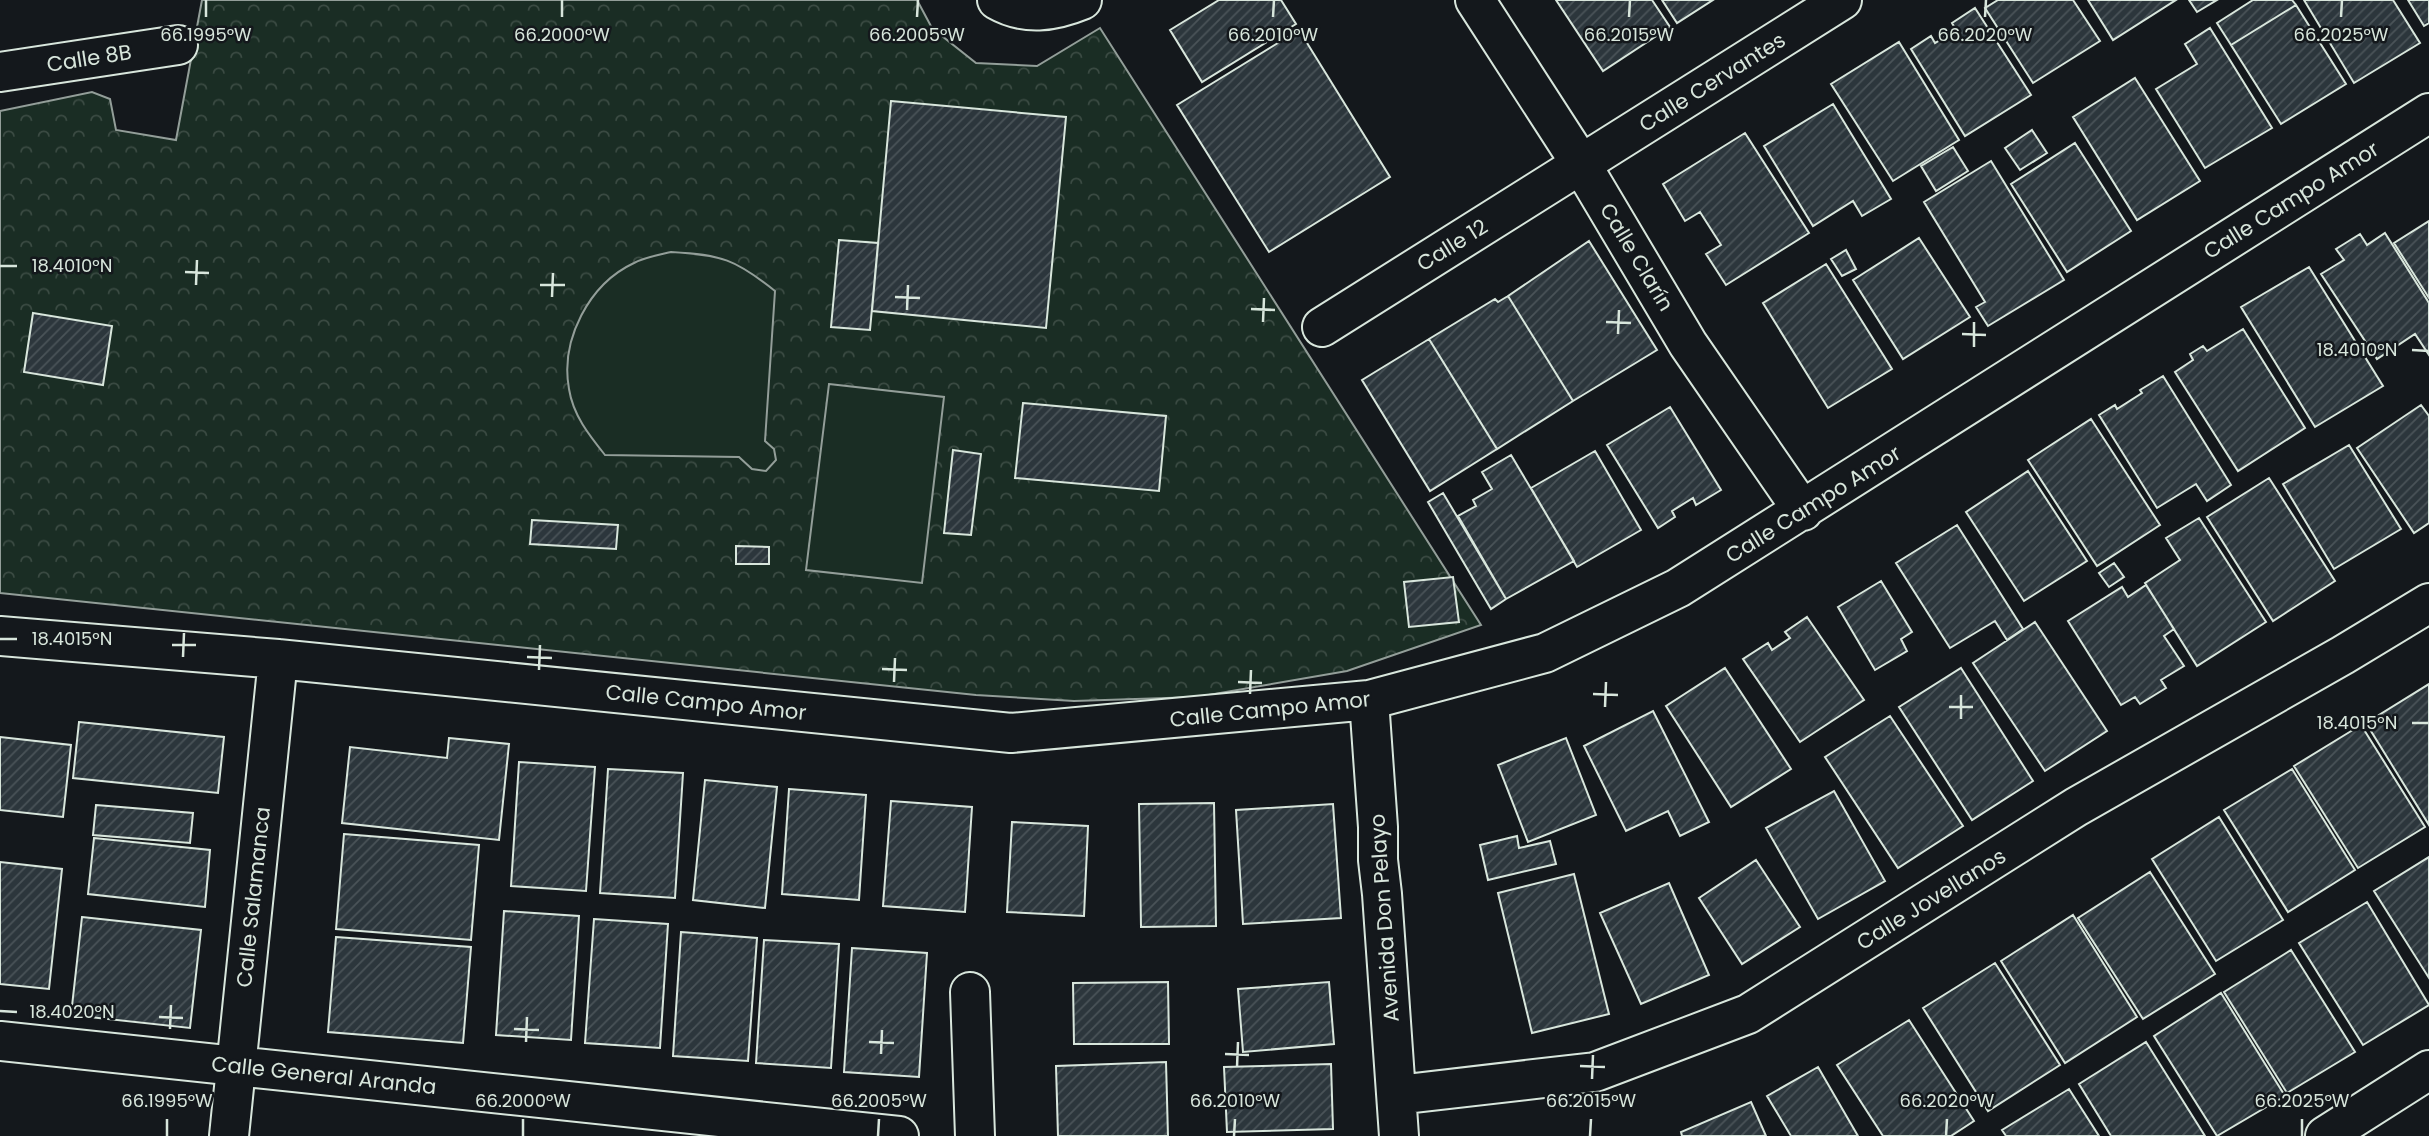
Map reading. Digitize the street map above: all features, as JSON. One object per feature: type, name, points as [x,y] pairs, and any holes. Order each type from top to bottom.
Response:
[{"type":"street","points":[[997,0],[1007,6],[1033,12],[1060,9],[1082,0]]},
{"type":"street","name":"Calle Clarín","points":[[1475,0],[1581,164],[1688,344],[1803,511]]},
{"type":"street","name":"Calle Cervantes","points":[[1581,164],[1842,0]]},
{"type":"street","name":"Calle 8B","points":[[0,72],[178,45]]},
{"type":"street","name":"Calle Campo Amor","points":[[0,636],[278,659],[1011,733],[1369,701],[1545,653],[1678,588],[2429,113]]},
{"type":"street","name":"Calle 12","points":[[1322,327],[1581,164]]},
{"type":"street","name":"Calle Jovellanos","points":[[1396,1095],[1595,1072],[1748,1014],[2076,807],[2343,656],[2429,603]]},
{"type":"street","name":"Calle Salamanca","points":[[229,1136],[278,659]]},
{"type":"street","name":"Avenida Don Pelayo","points":[[1369,701],[1399,1136]]},
{"type":"street","points":[[970,992],[975,1136]]},
{"type":"street","name":"Calle General Aranda","points":[[0,1041],[899,1136]]},
{"type":"street","points":[[2325,1136],[2429,1070]]},
{"type":"green space","points":[[202,0],[917,0],[932,28],[976,63],[1037,66],[1100,28],[1481,625],[1347,671],[1197,697],[1074,701],[976,695],[0,593],[0,111],[92,92],[110,99],[116,130],[176,140]]},
{"type":"green space","points":[[671,252],[716,257],[738,265],[775,291],[765,441],[774,449],[776,460],[766,471],[752,469],[739,457],[605,455],[574,407],[567,370],[569,352],[581,316],[591,299],[618,272],[643,259]]},
{"type":"green space","points":[[829,384],[944,397],[922,583],[806,570]]},
{"type":"building","points":[[1219,0],[1281,0],[1296,24],[1202,82],[1170,30]]},
{"type":"building","points":[[1556,0],[1652,0],[1670,27],[1603,71]]},
{"type":"building","points":[[1662,0],[1713,0],[1677,23]]},
{"type":"building","points":[[1998,0],[2073,0],[2100,41],[2033,83],[1985,8]]},
{"type":"building","points":[[2088,0],[2176,0],[2113,40]]},
{"type":"building","points":[[2189,0],[2217,0],[2197,12]]},
{"type":"building","points":[[2253,0],[2292,0],[2296,5],[2231,45],[2217,23]]},
{"type":"building","points":[[2304,0],[2393,0],[2420,43],[2354,83]]},
{"type":"building","points":[[2408,0],[2429,0],[2429,23],[2424,26]]},
{"type":"building","points":[[2296,5],[2346,84],[2281,124],[2231,45]]},
{"type":"building","points":[[1975,8],[2031,95],[1965,136],[1911,49],[1931,36],[1935,43],[1956,30],[1952,23]]},
{"type":"building","points":[[2210,28],[2272,128],[2205,168],[2156,89],[2197,64],[2185,44]]},
{"type":"building","points":[[1299,30],[1390,177],[1269,252],[1177,105]]},
{"type":"building","points":[[1899,42],[1959,140],[1893,181],[1831,84]]},
{"type":"building","points":[[2135,78],[2200,181],[2137,220],[2073,117]]},
{"type":"building","points":[[891,101],[1066,117],[1046,328],[872,311]]},
{"type":"building","points":[[1833,104],[1891,199],[1862,216],[1853,201],[1813,226],[1764,146]]},
{"type":"building","points":[[2032,130],[2047,153],[2020,170],[2005,148]]},
{"type":"building","points":[[1745,133],[1809,233],[1726,285],[1706,254],[1721,245],[1700,212],[1685,221],[1663,184]]},
{"type":"building","points":[[2075,143],[2131,231],[2067,272],[2011,184]]},
{"type":"building","points":[[1953,147],[1968,171],[1936,191],[1921,166]]},
{"type":"building","points":[[1991,161],[2064,280],[1988,326],[1976,307],[1985,302],[1924,202]]},
{"type":"building","points":[[2429,221],[2429,298],[2394,243]]},
{"type":"building","points":[[2385,233],[2429,303],[2429,355],[2415,334],[2377,359],[2321,274],[2344,260],[2336,249],[2360,234],[2367,245]]},
{"type":"building","points":[[1919,238],[1970,317],[1903,359],[1853,280]]},
{"type":"building","points":[[839,240],[878,243],[870,330],[831,327]]},
{"type":"building","points":[[1589,241],[1657,350],[1573,401],[1508,296]]},
{"type":"building","points":[[1846,250],[1856,269],[1842,276],[1831,259]]},
{"type":"building","points":[[1826,264],[1892,369],[1828,408],[1763,303]]},
{"type":"building","points":[[2309,267],[2383,386],[2315,427],[2241,307]]},
{"type":"building","points":[[1508,296],[1573,401],[1497,449],[1429,339],[1495,299],[1498,302]]},
{"type":"building","points":[[33,313],[112,326],[103,385],[24,372]]},
{"type":"building","points":[[2243,329],[2305,428],[2238,471],[2175,372],[2193,360],[2190,354],[2203,346],[2207,351]]},
{"type":"building","points":[[1429,339],[1497,449],[1430,491],[1362,380]]},
{"type":"building","points":[[2163,376],[2231,485],[2207,501],[2196,484],[2157,508],[2099,415],[2115,405],[2117,409]]},
{"type":"building","points":[[1023,403],[1166,416],[1159,491],[1015,478]]},
{"type":"building","points":[[2421,405],[2429,416],[2429,523],[2414,533],[2357,448]]},
{"type":"building","points":[[1670,407],[1721,490],[1696,505],[1693,498],[1672,511],[1675,517],[1658,528],[1607,445]]},
{"type":"building","points":[[2091,419],[2160,525],[2097,566],[2028,460]]},
{"type":"building","points":[[2349,445],[2401,529],[2334,569],[2283,484]]},
{"type":"building","points":[[953,450],[981,454],[971,535],[944,533]]},
{"type":"building","points":[[1595,451],[1641,530],[1577,567],[1531,488]]},
{"type":"building","points":[[1511,455],[1574,561],[1506,599],[1458,516],[1476,506],[1473,500],[1492,489],[1482,472]]},
{"type":"building","points":[[2028,471],[2087,561],[2024,601],[1966,512]]},
{"type":"building","points":[[2269,478],[2335,581],[2273,621],[2207,517]]},
{"type":"building","points":[[1443,493],[1506,599],[1491,609],[1428,502]]},
{"type":"building","points":[[2199,518],[2266,622],[2197,666],[2145,583],[2180,560],[2166,538]]},
{"type":"building","points":[[532,520],[618,525],[616,549],[530,544]]},
{"type":"building","points":[[1957,525],[2023,629],[2007,640],[1995,621],[1950,648],[1896,563]]},
{"type":"building","points":[[736,546],[769,547],[769,564],[736,564]]},
{"type":"building","points":[[2114,563],[2124,577],[2109,587],[2099,573]]},
{"type":"building","points":[[1453,577],[1459,622],[1409,627],[1404,582]]},
{"type":"building","points":[[1881,581],[1912,632],[1901,639],[1907,651],[1875,670],[1838,607]]},
{"type":"building","points":[[2146,585],[2174,629],[2164,636],[2184,666],[2161,680],[2166,688],[2140,704],[2135,697],[2121,705],[2068,621],[2122,587],[2128,597]]},
{"type":"building","points":[[1807,617],[1864,700],[1800,742],[1743,659],[1768,643],[1772,650],[1790,638],[1785,632]]},
{"type":"building","points":[[2035,622],[2107,731],[2045,771],[1973,663]]},
{"type":"building","points":[[1725,668],[1791,769],[1731,807],[1666,706]]},
{"type":"building","points":[[1961,668],[2033,781],[1972,820],[1899,707]]},
{"type":"building","points":[[2429,684],[2429,825],[2366,723]]},
{"type":"building","points":[[1653,711],[1709,822],[1680,836],[1668,811],[1626,831],[1584,746]]},
{"type":"building","points":[[1890,716],[1963,826],[1898,868],[1825,757]]},
{"type":"building","points":[[79,722],[224,737],[218,793],[73,778]]},
{"type":"building","points":[[2361,725],[2425,827],[2358,868],[2294,766]]},
{"type":"building","points":[[0,737],[71,745],[63,817],[0,810]]},
{"type":"building","points":[[449,738],[509,744],[499,840],[342,823],[350,747],[447,758]]},
{"type":"building","points":[[1566,738],[1596,815],[1528,842],[1498,765]]},
{"type":"building","points":[[519,762],[595,767],[586,891],[511,886]]},
{"type":"building","points":[[608,769],[683,773],[675,898],[600,893]]},
{"type":"building","points":[[2292,769],[2355,870],[2288,912],[2224,810]]},
{"type":"building","points":[[705,780],[777,787],[765,908],[693,900]]},
{"type":"building","points":[[789,789],[866,795],[859,900],[782,894]]},
{"type":"building","points":[[1834,791],[1885,881],[1818,919],[1766,828]]},
{"type":"building","points":[[891,801],[972,807],[965,912],[883,906]]},
{"type":"building","points":[[1214,803],[1216,926],[1141,927],[1139,804]]},
{"type":"building","points":[[1333,804],[1341,918],[1243,924],[1236,810]]},
{"type":"building","points":[[96,805],[193,813],[190,843],[93,835]]},
{"type":"building","points":[[2219,817],[2283,920],[2216,961],[2152,859]]},
{"type":"building","points":[[1012,822],[1088,826],[1084,916],[1007,912]]},
{"type":"building","points":[[344,834],[479,845],[471,940],[336,929]]},
{"type":"building","points":[[1517,836],[1519,848],[1550,841],[1556,864],[1488,880],[1480,845]]},
{"type":"building","points":[[94,838],[210,850],[205,907],[88,894]]},
{"type":"building","points":[[2429,857],[2429,978],[2374,891]]},
{"type":"building","points":[[1756,860],[1800,927],[1742,964],[1699,898]]},
{"type":"building","points":[[0,862],[62,869],[49,989],[0,984]]},
{"type":"building","points":[[2150,872],[2215,974],[2143,1019],[2078,918]]},
{"type":"building","points":[[1574,874],[1609,1014],[1532,1033],[1498,893]]},
{"type":"building","points":[[1669,883],[1709,975],[1641,1004],[1600,913]]},
{"type":"building","points":[[2367,902],[2429,1005],[2363,1045],[2299,943]]},
{"type":"building","points":[[504,911],[579,916],[571,1040],[496,1035]]},
{"type":"building","points":[[2073,915],[2137,1017],[2065,1063],[2001,961]]},
{"type":"building","points":[[82,917],[201,930],[190,1028],[71,1015]]},
{"type":"building","points":[[594,919],[668,924],[660,1048],[585,1043]]},
{"type":"building","points":[[681,932],[757,938],[748,1061],[673,1056]]},
{"type":"building","points":[[336,937],[471,947],[463,1043],[328,1032]]},
{"type":"building","points":[[764,940],[839,944],[831,1068],[756,1063]]},
{"type":"building","points":[[852,948],[927,953],[919,1077],[844,1072]]},
{"type":"building","points":[[2291,950],[2355,1052],[2287,1093],[2224,992]]},
{"type":"building","points":[[1995,963],[2060,1065],[1988,1111],[1923,1008]]},
{"type":"building","points":[[1168,982],[1169,1044],[1074,1044],[1073,983]]},
{"type":"building","points":[[1329,982],[1334,1044],[1243,1052],[1238,989]]},
{"type":"building","points":[[2221,993],[2285,1096],[2217,1136],[2154,1036]]},
{"type":"building","points":[[1909,1020],[1974,1121],[1951,1136],[1883,1136],[1837,1065]]},
{"type":"building","points":[[2146,1042],[2205,1136],[2111,1136],[2079,1084]]},
{"type":"building","points":[[1166,1062],[1168,1136],[1058,1136],[1056,1066]]},
{"type":"building","points":[[1331,1064],[1333,1129],[1227,1132],[1224,1067]]},
{"type":"building","points":[[1818,1067],[1858,1136],[1791,1136],[1767,1096]]},
{"type":"building","points":[[2069,1089],[2099,1136],[2006,1136],[2002,1130]]},
{"type":"building","points":[[1751,1102],[1766,1136],[1682,1136],[1681,1132]]}]
